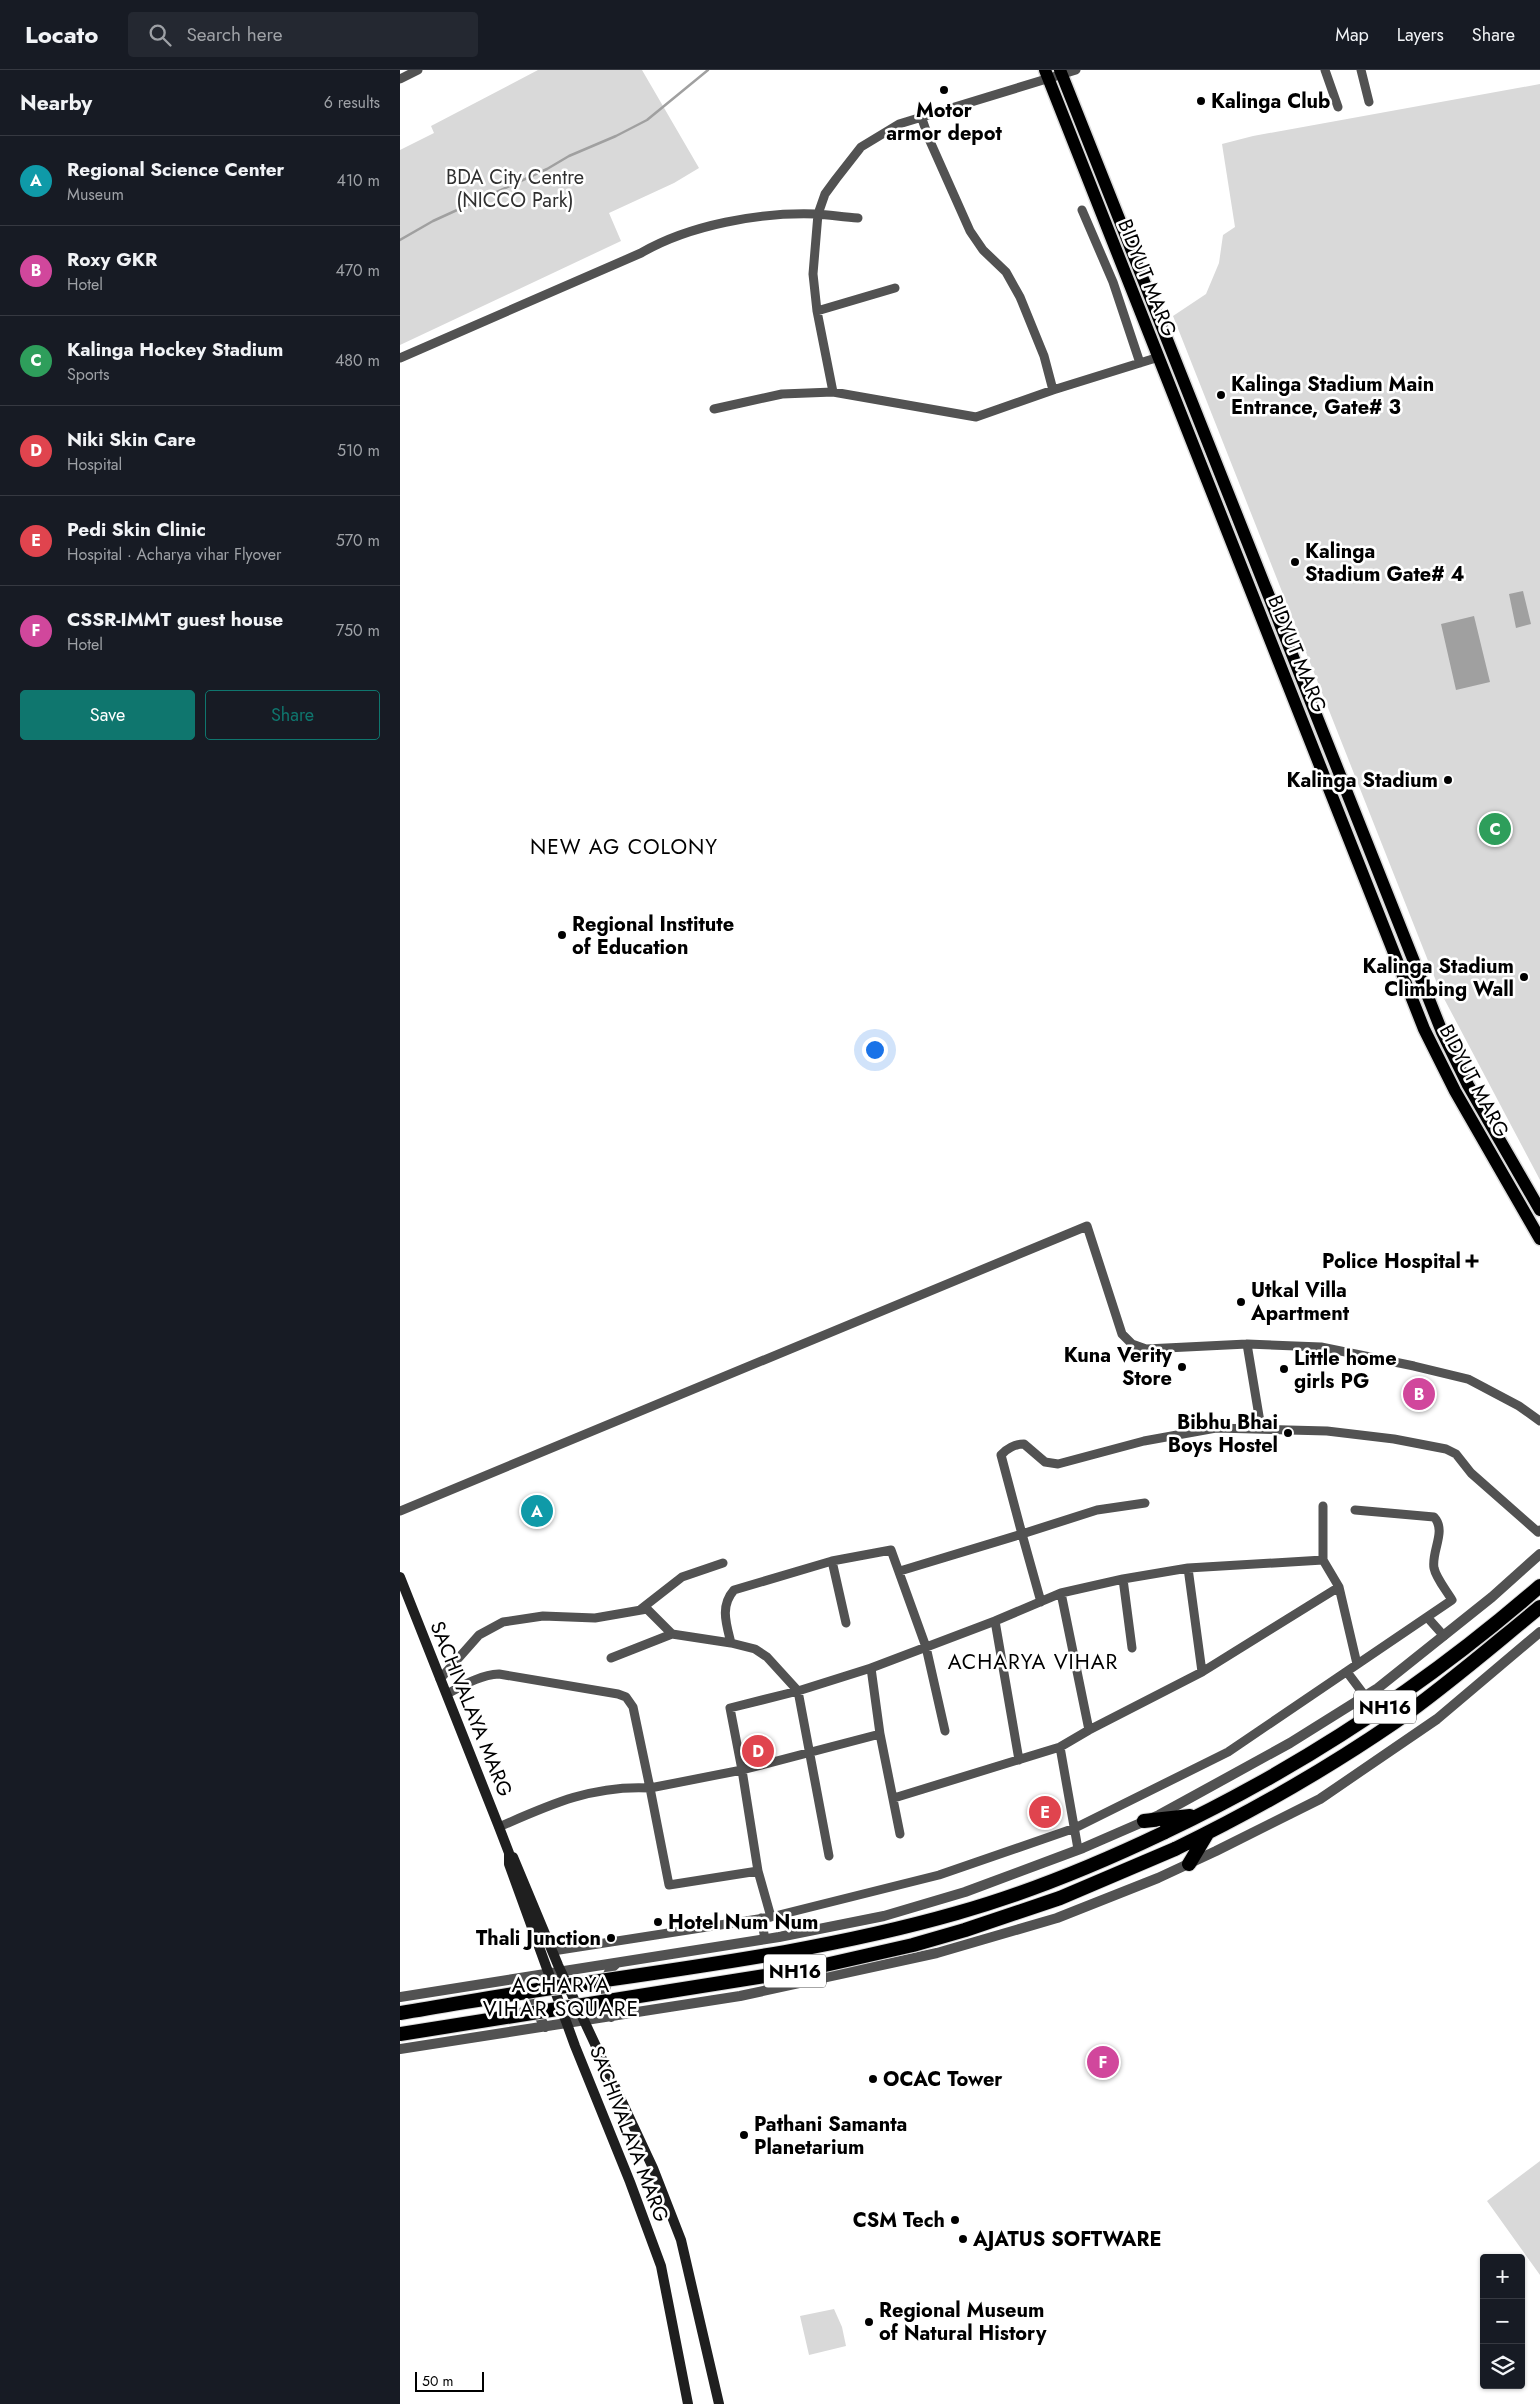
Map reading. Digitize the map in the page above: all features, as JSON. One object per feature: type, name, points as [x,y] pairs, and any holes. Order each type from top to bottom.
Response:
[{"type":"highway","name":"NH16","points":[[400,2013],[778,1953],[914,1925],[959,1913],[1055,1880],[1087,1868],[1202,1815],[1259,1785],[1384,1708],[1500,1620],[1540,1586]]},
{"type":"highway","name":"NH16","points":[[400,2034],[803,1970],[913,1945],[1053,1901],[1175,1849],[1274,1797],[1395,1722],[1458,1674],[1540,1607]]},
{"type":"highway","points":[[1144,1821],[1202,1815]]},
{"type":"highway","points":[[1189,1864],[1208,1833]]},
{"type":"main road","name":"BIDYUT MARG","points":[[1061,72],[1442,1032],[1468,1085],[1540,1210]]},
{"type":"main road","name":"BIDYUT MARG","points":[[1047,75],[1424,1028],[1455,1092],[1540,1239]]},
{"type":"main road","name":"SACHIVALAYA MARG","points":[[400,1577],[500,1827],[509,1854],[509,1864],[549,1974],[661,2266],[688,2404]]},
{"type":"main road","name":"SACHIVALAYA MARG","points":[[509,1854],[515,1860],[562,1972],[653,2168],[681,2240],[719,2404]]},
{"type":"street","points":[[400,78],[418,70]]},
{"type":"street","points":[[833,392],[817,311],[813,274],[818,214],[825,194],[860,147],[899,124],[921,116],[1047,75],[1076,70]]},
{"type":"street","points":[[1326,70],[1338,107]]},
{"type":"street","points":[[1361,70],[1369,102]]},
{"type":"street","points":[[921,116],[928,139],[970,231],[983,250],[1006,272],[1016,289],[1044,356],[1053,390]]},
{"type":"street","points":[[1082,210],[1113,282],[1140,363]]},
{"type":"street","points":[[400,358],[681,234],[706,227],[767,216],[818,214],[858,218]]},
{"type":"street","points":[[817,311],[895,288]]},
{"type":"street","points":[[714,409],[782,394],[833,392],[976,417],[1053,390],[1159,357]]},
{"type":"street","points":[[400,1511],[1087,1226],[1122,1334],[1132,1344],[1158,1350],[1247,1344],[1320,1347],[1468,1379],[1519,1406],[1540,1421]]},
{"type":"street","points":[[1247,1344],[1261,1428]]},
{"type":"street","points":[[1041,1602],[1001,1460],[1004,1451],[1018,1444],[1028,1445],[1046,1462],[1058,1464],[1182,1433],[1216,1428],[1336,1432],[1394,1439],[1446,1449],[1456,1454],[1471,1473],[1524,1521],[1538,1532],[1540,1530]]},
{"type":"street","points":[[900,1571],[1097,1510],[1145,1503]]},
{"type":"street","points":[[1323,1506],[1323,1560],[1339,1587],[1357,1664]]},
{"type":"street","points":[[553,1951],[771,1917],[939,1875],[1075,1828],[1228,1752],[1452,1600],[1434,1570],[1435,1552],[1440,1529],[1438,1522],[1428,1515],[1355,1510]]},
{"type":"street","points":[[731,1643],[725,1617],[725,1604],[734,1590],[832,1561],[891,1550],[926,1647],[945,1731]]},
{"type":"street","points":[[400,1997],[765,1939],[884,1916],[965,1892],[1078,1849],[1144,1821],[1290,1743],[1365,1696],[1444,1636],[1540,1554]]},
{"type":"street","points":[[771,1917],[758,1872],[730,1708],[798,1691],[871,1668],[995,1621],[1060,1593],[1123,1578],[1188,1568],[1323,1560]]},
{"type":"street","points":[[832,1561],[846,1624]]},
{"type":"street","points":[[641,1609],[682,1577],[723,1563]]},
{"type":"street","points":[[1188,1568],[1202,1672]]},
{"type":"street","points":[[1123,1578],[1132,1648]]},
{"type":"street","points":[[894,1798],[1060,1747],[1202,1672],[1339,1587]]},
{"type":"street","points":[[1060,1593],[1089,1730]]},
{"type":"street","points":[[440,1679],[480,1635],[503,1622],[543,1616],[595,1618],[647,1609],[672,1634]]},
{"type":"street","points":[[1427,1617],[1444,1636]]},
{"type":"street","points":[[995,1621],[1019,1760]]},
{"type":"street","points":[[400,2049],[740,1996],[937,1954],[1046,1922],[1189,1864],[1320,1799],[1374,1764],[1437,1719],[1540,1632]]},
{"type":"street","points":[[611,1658],[672,1634],[731,1643],[755,1650],[768,1657],[798,1691],[828,1856]]},
{"type":"street","points":[[871,1668],[880,1734],[900,1834]]},
{"type":"street","points":[[1347,1672],[1365,1696]]},
{"type":"street","points":[[447,1694],[471,1681],[490,1674],[499,1674],[626,1697],[633,1707],[669,1885],[758,1872]]},
{"type":"street","points":[[500,1827],[542,1808],[590,1792],[613,1788],[650,1788],[742,1770],[880,1734]]},
{"type":"street","points":[[1060,1747],[1078,1849]]},
{"type":"street","points":[[761,1918],[765,1939]]},
{"type":"street","points":[[611,2017],[607,2005],[606,1975],[610,1968],[618,1962]]},
{"type":"street","points":[[516,1978],[524,1987],[545,2027]]},
{"type":"green space","name":"BDA City Centre (NICCO Park)","points":[[538,70],[642,70],[699,168],[674,183],[609,213],[621,241],[400,345],[400,150],[434,133],[431,126]]},
{"type":"green space","name":"Kalinga Stadium","points":[[1540,84],[1540,1180],[1440,991],[1173,316],[1206,294],[1219,263],[1223,235],[1235,227],[1222,144],[1253,136]]},
{"type":"green space","points":[[1540,2161],[1540,2275],[1525,2254],[1487,2201]]},
{"type":"green space","points":[[834,2309],[842,2327],[846,2346],[809,2355],[800,2316]]},
{"type":"shaded area","points":[[1523,591],[1531,624],[1516,628],[1509,594]]},
{"type":"shaded area","points":[[1474,616],[1490,682],[1456,690],[1441,624]]},
{"type":"waterway","points":[[400,240],[433,221],[547,169],[569,156],[616,136],[647,120],[708,70]]},
{"type":"place","name":"Motor armor depot","points":[[944,90]]},
{"type":"place","name":"Kalinga Club","points":[[1201,101]]},
{"type":"place","name":"Kalinga Stadium Main Entrance, Gate# 3","points":[[1221,395]]},
{"type":"place","name":"Kalinga Stadium Gate# 4","points":[[1295,562]]},
{"type":"place","name":"Kalinga Stadium","points":[[1448,780]]},
{"type":"place","name":"Kalinga Hockey Stadium","points":[[1495,829]]},
{"type":"place","name":"Regional Institute of Education","points":[[562,935]]},
{"type":"place","name":"Kalinga Stadium Climbing Wall","points":[[1524,977]]},
{"type":"place","name":"Police Hospital","points":[[1472,1261]]},
{"type":"place","name":"Utkal Villa Apartment","points":[[1241,1302]]},
{"type":"place","name":"Kuna Verity Store","points":[[1182,1367]]},
{"type":"place","name":"Little home girls PG","points":[[1284,1369]]},
{"type":"place","name":"Roxy GKR","points":[[1419,1394]]},
{"type":"place","name":"Bibhu Bhai Boys Hostel","points":[[1288,1433]]},
{"type":"place","name":"Regional Science Center","points":[[537,1511]]},
{"type":"place","name":"Niki Skin Care","points":[[758,1751]]},
{"type":"place","name":"Pedi Skin Clinic","points":[[1045,1812]]},
{"type":"place","name":"Hotel Num Num","points":[[658,1922]]},
{"type":"place","name":"Thali Junction","points":[[611,1938]]},
{"type":"place","name":"CSSR-IMMT guest house","points":[[1103,2062]]},
{"type":"place","name":"OCAC Tower","points":[[873,2079]]},
{"type":"place","name":"Pathani Samanta Planetarium","points":[[744,2135]]},
{"type":"place","name":"CSM Tech","points":[[955,2220]]},
{"type":"place","name":"AJATUS SOFTWARE","points":[[963,2239]]},
{"type":"place","name":"Regional Museum of Natural History","points":[[869,2322]]},
{"type":"district","name":"NEW AG COLONY","points":[[624,847]]},
{"type":"district","name":"ACHARYA VIHAR","points":[[1033,1662]]},
{"type":"district","name":"ACHARYA VIHAR SQUARE","points":[[561,1997]]}]
